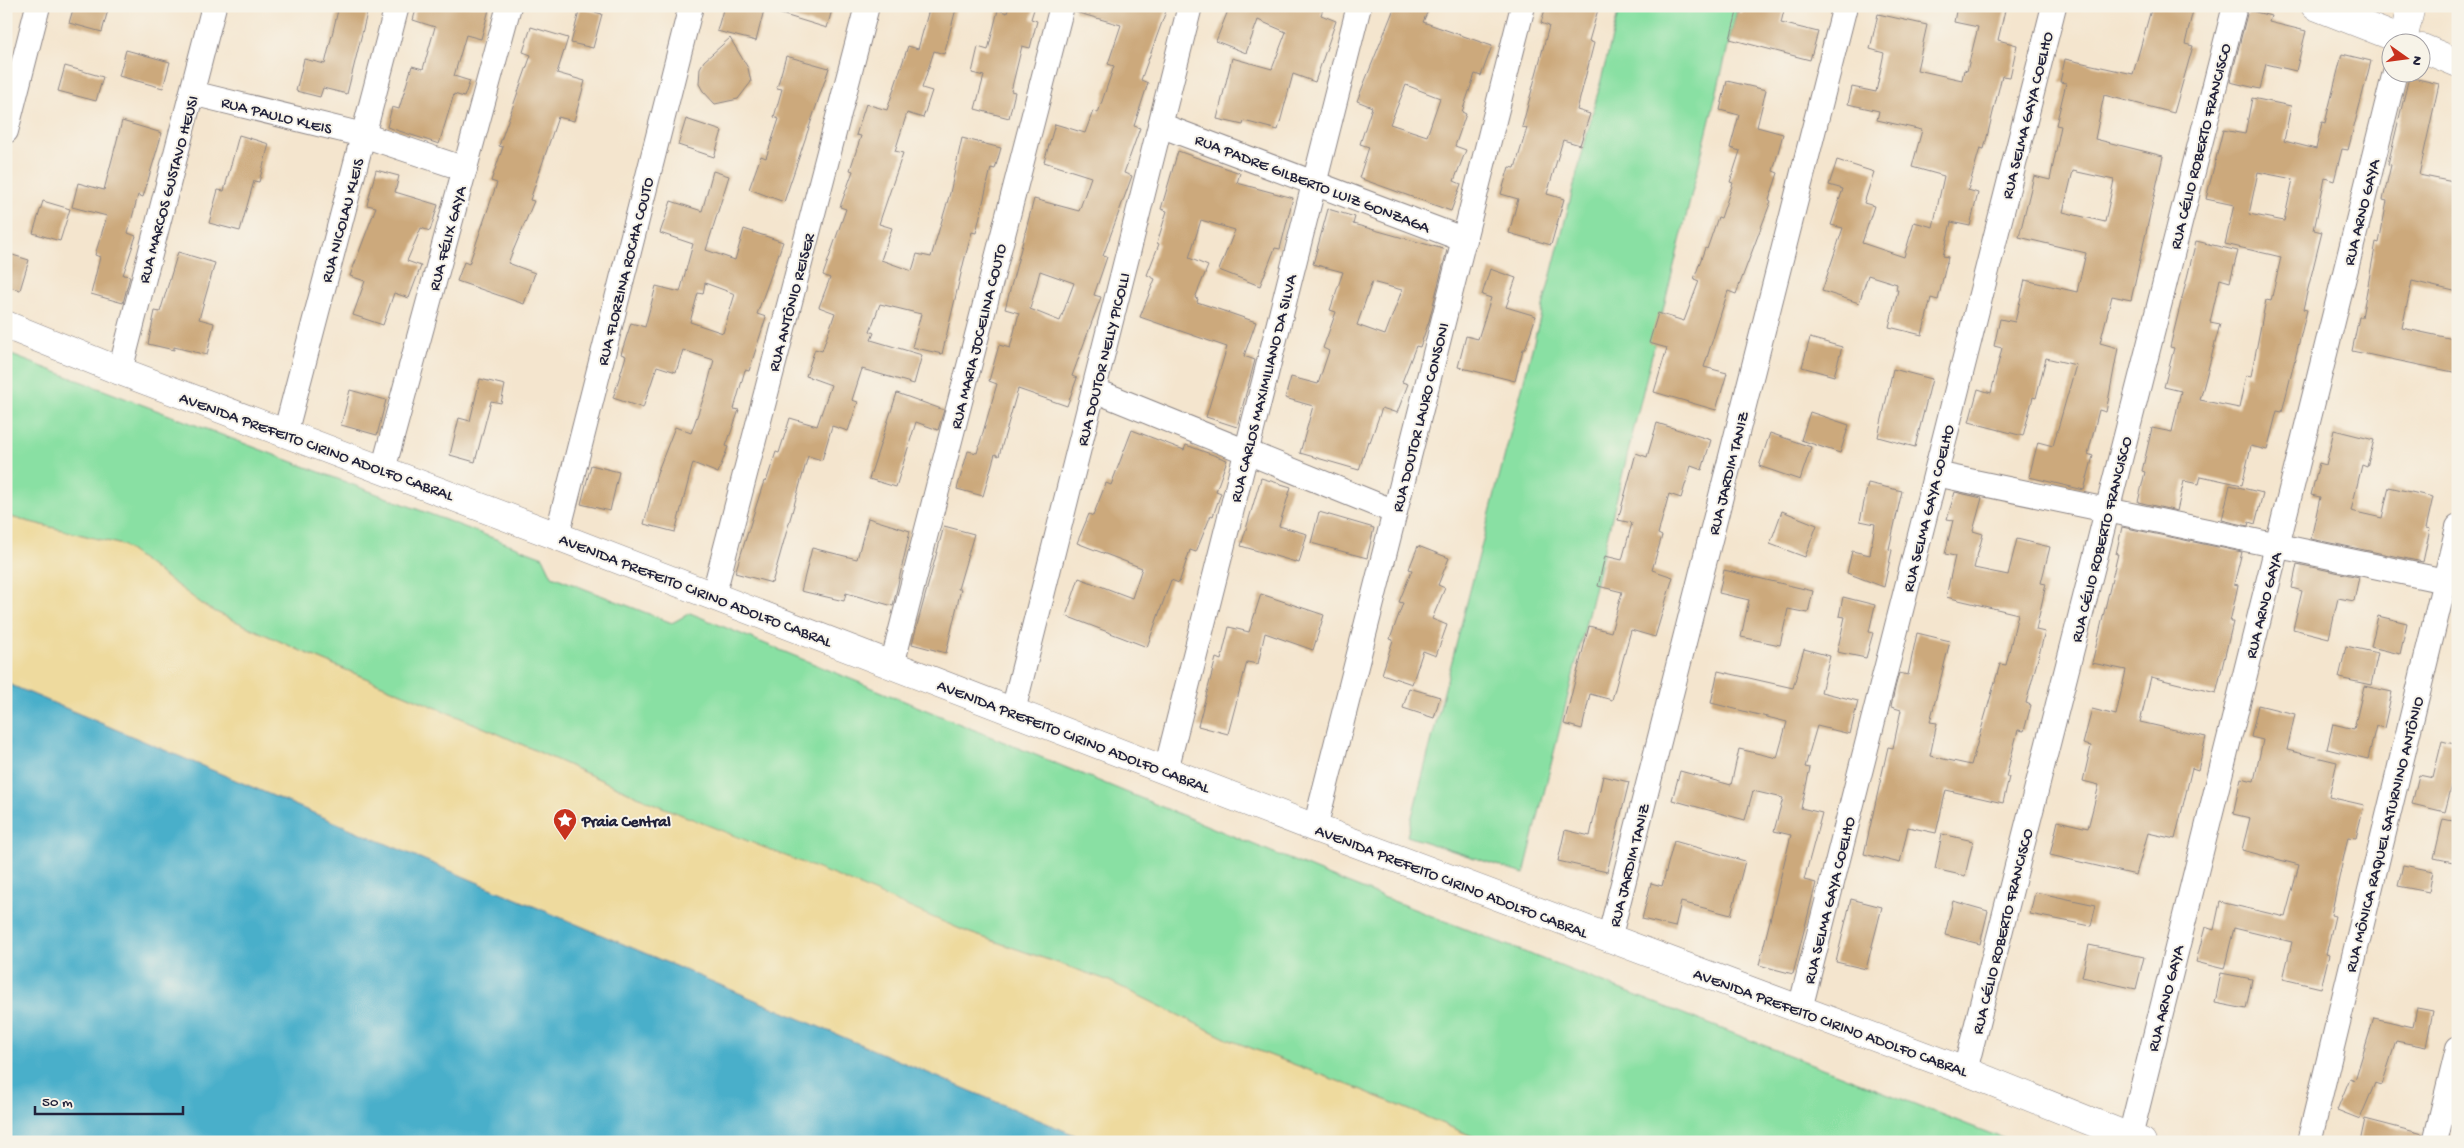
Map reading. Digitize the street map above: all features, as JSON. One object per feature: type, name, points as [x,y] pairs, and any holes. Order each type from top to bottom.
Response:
[{"type":"main road","points":[[2315,6],[2382,33]]},
{"type":"main road","points":[[2409,32],[2411,6]]},
{"type":"main road","points":[[2432,53],[2458,63]]},
{"type":"main road","name":"AVENIDA PREFEITO CIRINO ADOLFO CABRAL","points":[[6,325],[120,372],[557,536],[1315,828],[1965,1071],[2136,1139]]},
{"type":"street","points":[[6,131],[38,6]]},
{"type":"street","name":"RUA MARCOS GUSTAVO HEUSI","points":[[120,372],[214,6]]},
{"type":"street","name":"RUA NICOLAU KLEIS","points":[[285,434],[397,6]]},
{"type":"street","name":"RUA FÉLIX GAYA","points":[[383,470],[509,6]]},
{"type":"street","name":"RUA FLORZINA ROCHA COUTO","points":[[557,536],[691,6]]},
{"type":"street","name":"RUA ANTÔNIO REISER","points":[[713,597],[867,6]]},
{"type":"street","name":"RUA MARIA JOCELINA COUTO","points":[[892,665],[1062,6]]},
{"type":"street","name":"RUA DOUTOR NELLY PICOLLI","points":[[1013,711],[1190,6]]},
{"type":"street","name":"RUA CARLOS MAXIMILIANO DA SILVA","points":[[1166,770],[1359,6]]},
{"type":"street","name":"RUA DOUTOR LAURO CONSONI","points":[[1315,828],[1523,6]]},
{"type":"street","name":"RUA JARDIM TANIZ","points":[[1609,939],[1845,6]]},
{"type":"street","name":"RUA SELMA GAYA COELHO","points":[[1800,1009],[2054,6]]},
{"type":"street","name":"RUA CÉLIO ROBERTO FRANCISCO","points":[[1965,1071],[2235,6]]},
{"type":"street","name":"RUA ARNO GAYA","points":[[2136,1139],[2277,546],[2392,82]]},
{"type":"street","name":"RUA PAULO KLEIS","points":[[192,93],[363,135],[465,169]]},
{"type":"street","name":"RUA PADRE GILBERTO LUIZ GONZAGA","points":[[1160,125],[1464,240]]},
{"type":"street","points":[[1094,390],[1395,512]]},
{"type":"street","points":[[1936,474],[2445,581]]},
{"type":"street","name":"RUA MÔNICA RAQUEL SATURNINO ANTÔNIO","points":[[2309,1142],[2458,527]]},
{"type":"street","points":[[2435,1142],[2458,1048]]},
{"type":"green space","points":[[1620,6],[1738,6],[1524,874],[1407,836]]},
{"type":"green space","points":[[6,353],[543,557],[552,576],[672,623],[690,613],[1347,883],[2012,1142],[1486,1142],[1364,1091],[1227,1039],[1107,980],[967,932],[657,805],[494,732],[301,651],[209,609],[122,545],[6,516]]},
{"type":"sand","name":"Praia Central","points":[[6,516],[122,545],[209,609],[301,651],[494,732],[657,805],[841,878],[967,932],[1107,980],[1227,1039],[1364,1091],[1486,1142],[1091,1142],[6,683]]},
{"type":"water","points":[[6,683],[1091,1142],[6,1142]]},
{"type":"building","points":[[74,6],[109,6],[102,32],[69,23]]},
{"type":"building","points":[[339,6],[368,9],[347,94],[323,88],[320,97],[296,91],[304,59],[325,64]]},
{"type":"building","points":[[417,6],[490,6],[481,39],[466,35],[454,76],[470,81],[464,97],[454,94],[439,144],[387,127],[392,107],[399,109],[412,66],[423,69],[435,27],[413,20]]},
{"type":"building","points":[[724,6],[765,6],[756,41],[717,31]]},
{"type":"building","points":[[769,6],[833,6],[827,28],[768,10]]},
{"type":"building","points":[[930,6],[956,9],[944,54],[934,51],[922,88],[932,91],[923,118],[907,113],[895,151],[903,153],[879,224],[892,228],[881,260],[912,271],[917,254],[931,257],[950,193],[962,138],[1001,148],[995,169],[991,168],[976,233],[972,232],[942,354],[912,347],[921,314],[880,304],[870,331],[874,333],[871,340],[922,355],[914,384],[862,369],[852,400],[858,402],[848,431],[832,426],[822,460],[808,456],[772,583],[735,573],[764,481],[766,482],[776,452],[779,453],[790,418],[817,426],[831,385],[806,376],[815,349],[822,351],[835,313],[819,307],[830,278],[823,275],[846,209],[840,207],[853,171],[850,170],[861,136],[856,135],[866,104],[887,110],[908,46],[918,49]]},
{"type":"building","points":[[1009,6],[1035,6],[1031,19],[1037,21],[1030,48],[1022,46],[1011,91],[1015,92],[1009,118],[975,109],[984,76],[972,73],[978,47],[988,50],[998,10],[1007,13]]},
{"type":"building","points":[[1075,6],[1153,6],[1166,11],[1141,80],[1148,83],[1134,126],[1140,128],[1124,173],[1132,176],[1103,256],[1107,257],[1094,295],[1101,297],[1072,376],[1077,378],[1067,406],[1018,389],[999,456],[995,454],[983,496],[957,489],[968,451],[977,453],[997,384],[989,381],[999,345],[1010,348],[1019,313],[1005,309],[1034,199],[1079,211],[1091,177],[1044,162],[1055,124],[1085,133],[1093,111],[1098,113],[1114,66],[1108,64],[1121,25],[1075,12]],"holes":[[[1040,271],[1074,283],[1060,321],[1030,309]]]},
{"type":"building","points":[[1225,6],[1324,6],[1321,15],[1336,21],[1315,82],[1293,74],[1278,130],[1244,121],[1243,125],[1217,119],[1232,58],[1272,69],[1286,32],[1258,20],[1246,53],[1216,41],[1229,8]]},
{"type":"building","points":[[1395,6],[1430,6],[1423,22],[1492,46],[1481,76],[1475,74],[1462,112],[1466,114],[1455,146],[1466,150],[1454,181],[1461,184],[1451,211],[1359,178],[1369,147],[1360,144],[1372,107],[1357,101]],"holes":[[[1406,85],[1440,98],[1427,136],[1390,124]]]},
{"type":"building","points":[[1546,6],[1599,6],[1589,41],[1594,43],[1577,110],[1590,114],[1580,145],[1563,140],[1547,194],[1564,199],[1551,245],[1509,233],[1518,199],[1501,194],[1509,167],[1515,168],[1527,128],[1522,127],[1549,26],[1541,23]]},
{"type":"building","points":[[1744,6],[1785,6],[1781,23],[1818,32],[1810,60],[1730,39],[1737,12],[1742,13]]},
{"type":"building","points":[[1957,6],[2006,6],[1998,40],[2017,45],[2010,77],[2002,76],[1984,149],[1980,148],[1968,190],[1978,193],[1970,226],[1951,222],[1943,256],[1948,257],[1938,300],[1931,298],[1922,335],[1889,327],[1898,290],[1896,290],[1897,284],[1868,275],[1859,303],[1822,291],[1843,228],[1831,225],[1843,189],[1829,185],[1837,160],[1874,172],[1864,203],[1874,206],[1862,243],[1904,257],[1914,222],[1933,227],[1944,176],[1912,167],[1922,130],[1877,120],[1879,111],[1848,104],[1852,87],[1876,92],[1884,53],[1870,49],[1878,14],[1927,25],[1917,70],[1962,80],[1964,70],[1967,71],[1978,27],[1954,22]]},
{"type":"building","points":[[2152,6],[2194,6],[2185,44],[2193,46],[2174,113],[2104,95],[2095,139],[2163,156],[2131,300],[2112,296],[2100,343],[2118,348],[2106,412],[2099,410],[2088,454],[2093,456],[2084,490],[2029,477],[2038,442],[2053,446],[2076,365],[2046,358],[2036,398],[2033,397],[2023,436],[1969,422],[1978,389],[1991,393],[2002,348],[1994,346],[2000,319],[2015,322],[2025,280],[2077,292],[2086,253],[2019,237],[2034,176],[2050,180],[2061,126],[2056,125],[2066,83],[2060,82],[2065,59],[2133,74]],"holes":[[[2073,171],[2114,180],[2105,222],[2063,212]]]},
{"type":"building","points":[[580,8],[602,14],[593,48],[571,43]]},
{"type":"building","points":[[2248,10],[2271,16],[2269,22],[2306,31],[2296,71],[2266,64],[2260,89],[2230,82]]},
{"type":"building","points":[[531,27],[568,38],[557,73],[585,81],[574,121],[558,117],[530,200],[534,201],[508,263],[535,273],[524,304],[457,281],[464,262],[469,264],[497,183],[491,181],[503,147],[499,146],[531,55],[523,52]]},
{"type":"building","points":[[730,38],[748,68],[751,82],[738,99],[715,104],[699,84],[700,68],[704,61]]},
{"type":"building","points":[[126,50],[170,62],[163,88],[119,76]]},
{"type":"building","points":[[2342,54],[2371,61],[2348,150],[2342,149],[2334,181],[2325,178],[2314,230],[2322,232],[2303,309],[2307,310],[2282,412],[2277,411],[2267,450],[2251,446],[2242,485],[2201,476],[2199,484],[2184,481],[2177,511],[2138,502],[2145,472],[2142,471],[2152,428],[2172,432],[2181,391],[2164,387],[2174,348],[2170,347],[2196,241],[2238,251],[2230,282],[2220,279],[2210,322],[2220,324],[2200,400],[2239,408],[2246,375],[2251,376],[2266,300],[2271,301],[2281,257],[2225,244],[2234,205],[2206,199],[2223,130],[2245,134],[2252,98],[2291,106],[2284,141],[2316,149],[2322,122],[2325,123]],"holes":[[[2258,172],[2293,179],[2284,221],[2249,214]]]},
{"type":"building","points":[[786,56],[829,68],[784,202],[749,189],[761,156],[766,158],[779,119],[774,117],[782,89],[777,88]]},
{"type":"building","points":[[65,66],[103,77],[96,101],[58,91]]},
{"type":"building","points":[[1727,81],[1766,90],[1757,127],[1783,134],[1773,171],[1778,173],[1769,200],[1771,201],[1736,294],[1728,291],[1704,367],[1727,373],[1716,410],[1654,392],[1667,348],[1649,343],[1658,313],[1684,321],[1699,281],[1694,279],[1705,248],[1707,249],[1718,217],[1721,218],[1733,183],[1730,182],[1740,151],[1730,148],[1739,115],[1720,110]]},
{"type":"building","points":[[2408,82],[2439,84],[2419,175],[2458,183],[2458,292],[2412,281],[2402,328],[2458,340],[2458,373],[2352,351],[2359,317],[2362,317],[2376,242],[2379,243],[2387,201],[2383,200],[2391,165],[2388,164]]},
{"type":"building","points":[[686,119],[722,131],[714,157],[678,145]]},
{"type":"building","points":[[122,121],[162,133],[143,197],[138,195],[128,233],[136,236],[123,275],[130,276],[123,303],[91,294],[100,257],[95,255],[107,216],[72,207],[78,183],[104,190]]},
{"type":"building","points":[[239,135],[269,144],[259,182],[254,181],[240,231],[209,223],[218,190],[224,191]]},
{"type":"building","points":[[1178,151],[1240,173],[1237,183],[1293,198],[1280,249],[1275,248],[1260,286],[1219,270],[1235,230],[1201,220],[1189,258],[1208,266],[1195,298],[1198,299],[1197,302],[1256,322],[1244,356],[1255,360],[1237,427],[1206,417],[1227,347],[1140,317],[1155,279],[1147,275],[1159,244],[1157,243],[1167,211],[1161,209]]},
{"type":"building","points":[[376,170],[399,176],[395,192],[438,205],[430,231],[421,228],[407,261],[421,266],[409,298],[394,293],[383,325],[353,315],[365,281],[350,276],[376,207],[367,205]]},
{"type":"building","points":[[713,171],[729,176],[706,250],[735,260],[744,229],[783,242],[757,314],[766,317],[749,371],[745,370],[734,409],[739,410],[726,446],[728,447],[718,473],[693,463],[675,532],[644,524],[657,473],[675,427],[691,433],[705,394],[714,360],[683,350],[676,372],[657,366],[643,408],[613,398],[626,356],[621,354],[631,323],[645,327],[656,286],[680,292],[693,244],[660,233],[671,201],[702,211]],"holes":[[[705,283],[735,294],[723,333],[690,322],[698,293],[703,294]]]},
{"type":"building","points":[[43,201],[70,209],[60,241],[33,233]]},
{"type":"building","points":[[1328,209],[1355,217],[1353,224],[1447,250],[1429,321],[1420,347],[1416,346],[1402,382],[1408,384],[1397,413],[1382,408],[1370,442],[1368,441],[1359,470],[1300,453],[1313,406],[1285,398],[1291,377],[1318,384],[1329,351],[1323,348],[1336,312],[1330,310],[1343,272],[1313,264]],"holes":[[[1372,282],[1402,290],[1385,335],[1357,325]]]},
{"type":"building","points":[[178,252],[215,263],[199,319],[214,323],[207,355],[174,347],[174,350],[148,344],[155,311],[160,312]]},
{"type":"building","points":[[6,253],[29,260],[20,290],[6,286]]},
{"type":"building","points":[[1490,269],[1516,278],[1506,307],[1536,316],[1525,349],[1523,349],[1515,381],[1458,367],[1466,336],[1478,339],[1491,298],[1482,295]]},
{"type":"building","points":[[1810,338],[1842,347],[1834,376],[1802,367]]},
{"type":"building","points":[[1893,369],[1932,379],[1915,447],[1878,437]]},
{"type":"building","points":[[480,379],[505,385],[501,403],[491,401],[475,462],[450,455],[459,418],[470,421]]},
{"type":"building","points":[[350,390],[386,400],[377,435],[341,425]]},
{"type":"building","points":[[897,393],[944,410],[938,430],[916,422],[896,487],[869,479]]},
{"type":"building","points":[[1810,412],[1849,425],[1840,453],[1801,440]]},
{"type":"building","points":[[1657,423],[1711,440],[1702,470],[1691,466],[1681,498],[1669,494],[1658,534],[1662,536],[1652,570],[1673,577],[1655,637],[1631,630],[1612,700],[1590,694],[1582,729],[1564,724],[1589,626],[1611,632],[1622,592],[1598,586],[1605,556],[1622,560],[1632,523],[1618,520],[1636,453],[1647,457]]},
{"type":"building","points":[[1132,430],[1184,450],[1186,445],[1227,460],[1216,491],[1221,493],[1213,516],[1211,515],[1196,552],[1190,550],[1179,583],[1171,580],[1147,647],[1066,616],[1079,578],[1132,598],[1142,568],[1077,543],[1089,514],[1093,516],[1106,483],[1111,485]]},
{"type":"building","points":[[2334,430],[2374,440],[2367,467],[2362,465],[2351,511],[2382,518],[2389,487],[2433,497],[2426,528],[2430,529],[2423,562],[2311,539],[2320,497],[2311,495],[2319,463],[2326,465]]},
{"type":"building","points":[[1770,433],[1811,447],[1800,480],[1759,466]]},
{"type":"building","points":[[591,465],[619,472],[610,511],[581,504]]},
{"type":"building","points":[[1261,478],[1291,487],[1279,526],[1307,534],[1299,563],[1241,546]]},
{"type":"building","points":[[1868,483],[1902,491],[1889,549],[1892,550],[1884,587],[1847,573],[1852,551],[1870,555],[1875,524],[1860,521]]},
{"type":"building","points":[[2230,485],[2263,493],[2255,524],[2249,522],[2248,526],[2222,520]]},
{"type":"building","points":[[1955,492],[1982,498],[1973,531],[1983,534],[1974,568],[2008,575],[2017,539],[2050,547],[2041,583],[2046,584],[2036,630],[2045,632],[2026,703],[2031,705],[2024,731],[2018,730],[2006,777],[2009,777],[2003,803],[1946,790],[1936,833],[1908,827],[1900,863],[1864,854],[1888,747],[1893,748],[1901,710],[1891,707],[1895,688],[1899,673],[1908,675],[1917,633],[1950,641],[1930,722],[1937,723],[1930,756],[1971,765],[2000,664],[2006,665],[2018,614],[1946,597],[1955,556],[1945,554],[1953,520],[1947,519]]},
{"type":"building","points":[[1782,511],[1817,525],[1805,557],[1770,544]]},
{"type":"building","points":[[1319,512],[1374,528],[1367,558],[1311,543]]},
{"type":"building","points":[[868,518],[910,531],[893,606],[846,593],[844,601],[801,591],[812,548],[857,559]]},
{"type":"building","points":[[944,526],[974,534],[958,589],[961,589],[946,653],[912,644]]},
{"type":"building","points":[[2122,527],[2242,552],[2234,584],[2238,585],[2230,622],[2233,622],[2216,693],[2151,677],[2140,722],[2206,737],[2198,770],[2192,768],[2175,839],[2148,833],[2136,875],[2050,855],[2058,821],[2088,828],[2099,785],[2083,781],[2091,746],[2083,744],[2092,709],[2116,715],[2126,670],[2092,663],[2118,554],[2116,554]]},
{"type":"building","points":[[1418,546],[1449,558],[1438,585],[1445,588],[1432,619],[1447,625],[1436,656],[1423,651],[1412,684],[1382,674],[1393,640],[1390,639],[1403,603],[1399,602],[1412,570],[1409,569]]},
{"type":"building","points":[[2297,564],[2359,577],[2354,601],[2338,598],[2329,638],[2293,629],[2302,591],[2292,588]]},
{"type":"building","points":[[1724,570],[1813,591],[1808,613],[1788,609],[1780,645],[1741,637],[1749,600],[1719,593]]},
{"type":"building","points":[[1261,594],[1324,615],[1313,650],[1265,633],[1258,664],[1247,662],[1228,734],[1198,726],[1216,658],[1221,660],[1229,627],[1249,632]]},
{"type":"building","points":[[1843,597],[1875,605],[1869,632],[1873,633],[1866,658],[1837,652],[1845,617],[1839,616]]},
{"type":"building","points":[[2378,616],[2407,623],[2400,654],[2371,647]]},
{"type":"building","points":[[2346,646],[2378,653],[2371,685],[2339,678]]},
{"type":"building","points":[[1804,649],[1830,656],[1821,692],[1858,701],[1850,734],[1817,726],[1805,767],[1810,768],[1801,808],[1822,813],[1804,880],[1816,883],[1793,974],[1759,965],[1791,835],[1774,831],[1783,798],[1753,791],[1745,820],[1672,800],[1680,771],[1731,785],[1739,749],[1777,758],[1787,722],[1711,703],[1718,671],[1793,688]]},
{"type":"building","points":[[2364,686],[2392,692],[2384,728],[2376,726],[2368,759],[2327,749],[2333,724],[2354,729]]},
{"type":"building","points":[[1409,688],[1440,697],[1434,718],[1403,708]]},
{"type":"building","points":[[2258,705],[2295,714],[2287,750],[2337,762],[2329,797],[2364,805],[2356,838],[2348,837],[2331,915],[2335,916],[2326,954],[2329,955],[2321,988],[2283,979],[2292,942],[2234,928],[2224,969],[2196,962],[2205,927],[2214,930],[2220,902],[2285,917],[2299,865],[2242,850],[2250,818],[2233,814],[2241,778],[2254,781],[2263,740],[2251,737]]},
{"type":"building","points":[[2442,741],[2458,745],[2458,778],[2454,777],[2445,812],[2412,804],[2419,775],[2433,778]]},
{"type":"building","points":[[1603,776],[1629,782],[1607,872],[1558,861],[1565,830],[1590,836]]},
{"type":"building","points":[[2443,819],[2458,822],[2458,863],[2434,858]]},
{"type":"building","points":[[1942,834],[1973,841],[1965,876],[1935,869]]},
{"type":"building","points":[[1674,841],[1745,861],[1731,915],[1681,902],[1675,927],[1642,919],[1651,883],[1662,886]]},
{"type":"building","points":[[2403,865],[2433,871],[2429,892],[2398,886]]},
{"type":"building","points":[[2035,892],[2096,905],[2091,926],[2030,914]]},
{"type":"building","points":[[1851,899],[1882,907],[1866,969],[1836,962]]},
{"type":"building","points":[[1953,901],[1988,911],[1980,944],[1945,935]]},
{"type":"building","points":[[2089,945],[2144,957],[2136,989],[2082,977]]},
{"type":"building","points":[[2221,973],[2252,979],[2246,1009],[2215,1003]]},
{"type":"building","points":[[2417,1008],[2433,1011],[2426,1047],[2396,1041],[2382,1085],[2375,1083],[2360,1119],[2337,1110],[2350,1078],[2355,1080],[2374,1018],[2413,1027]]},
{"type":"building","points":[[2365,1119],[2423,1134],[2422,1142],[2360,1142]]},
{"type":"place","name":"Praia Central","points":[[565,841]]}]
